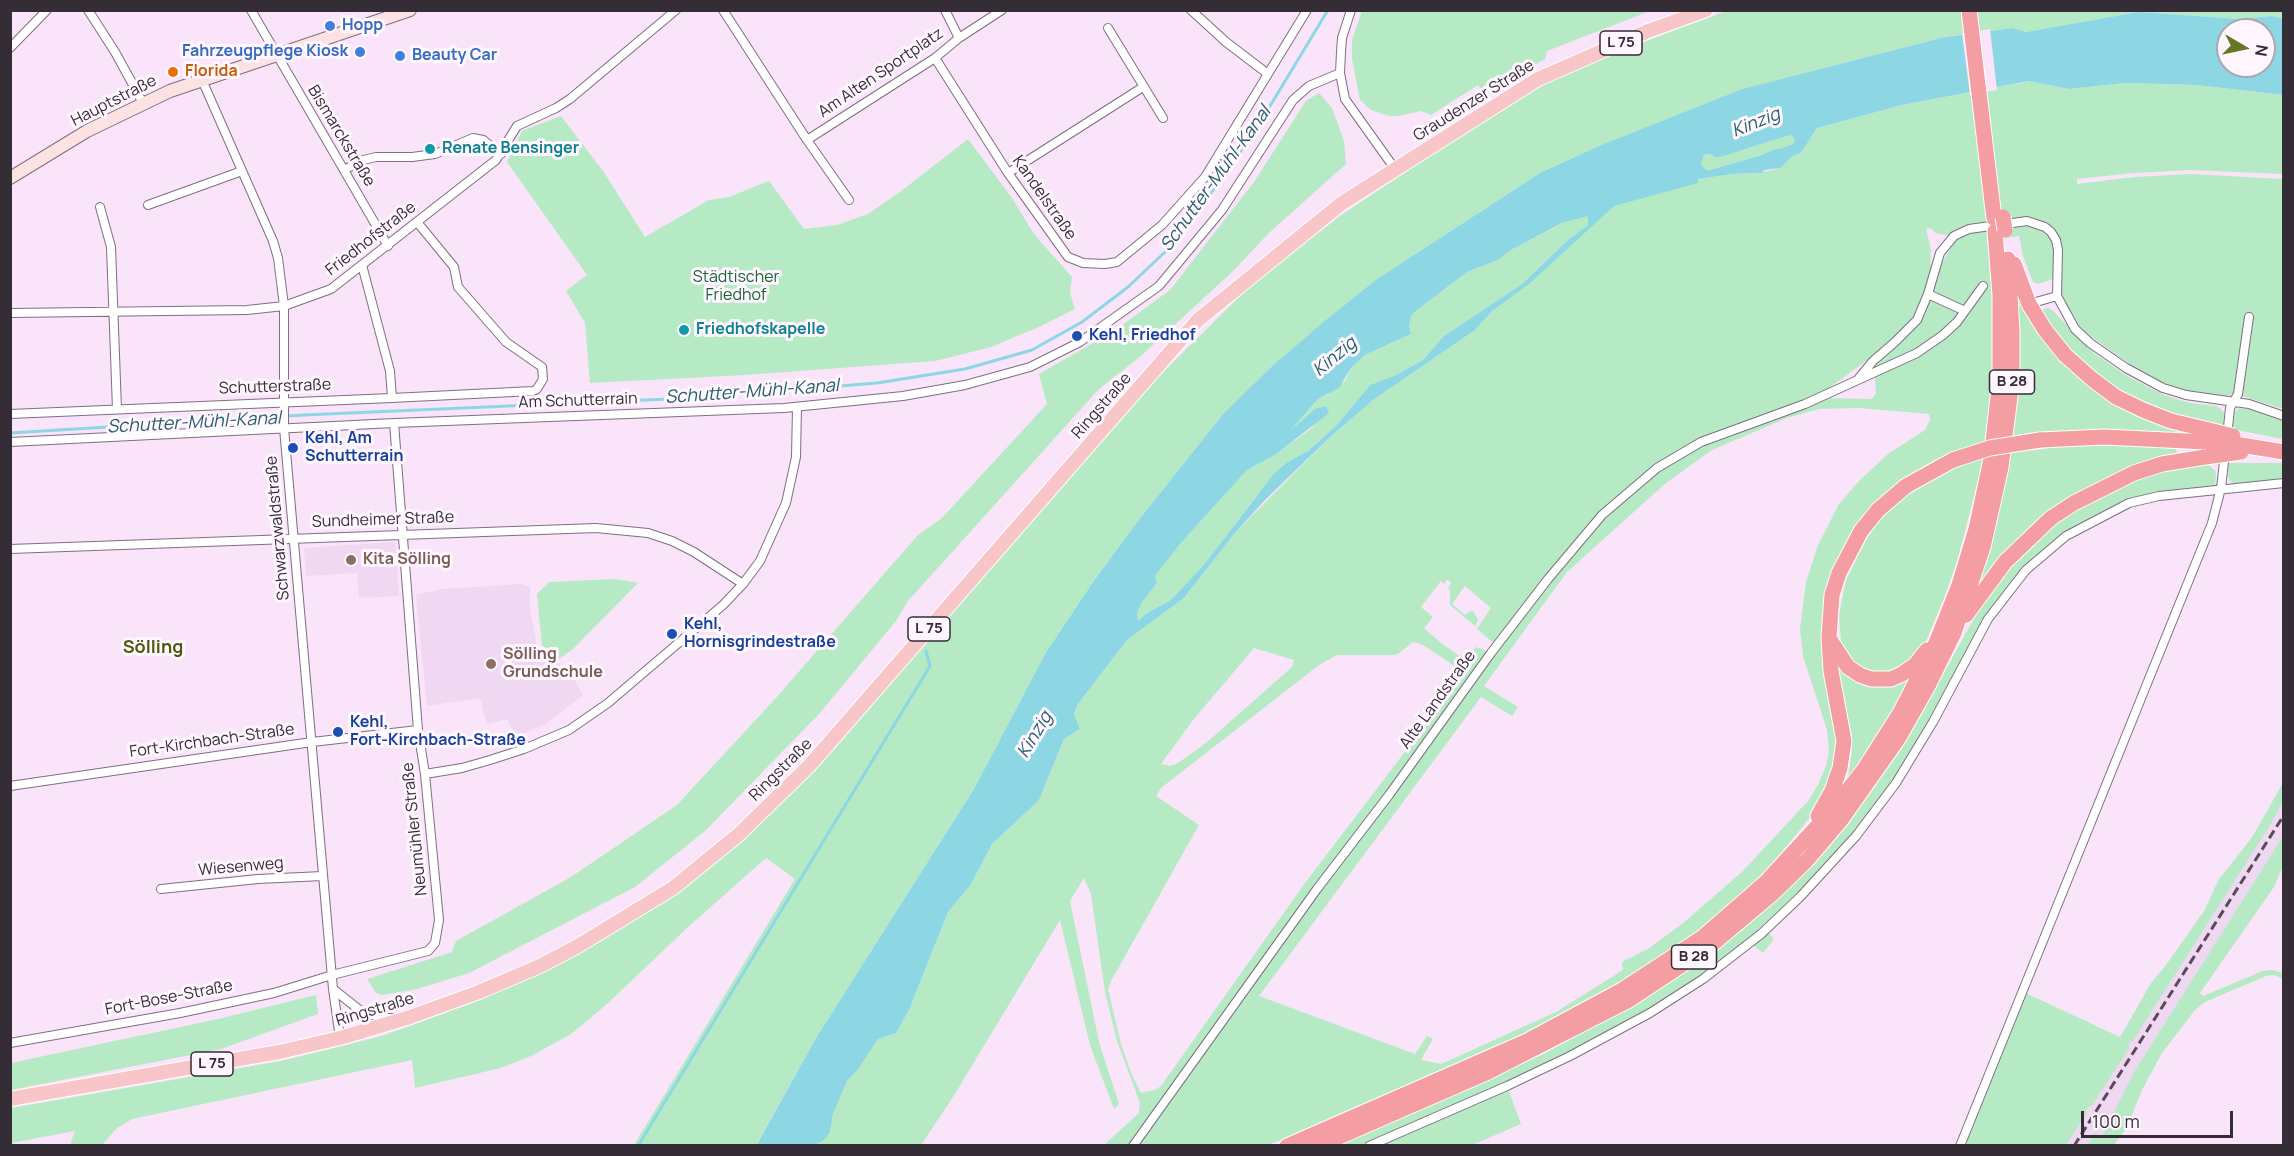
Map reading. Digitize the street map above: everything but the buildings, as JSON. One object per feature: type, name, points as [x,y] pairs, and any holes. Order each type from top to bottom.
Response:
[{"type":"highway","name":"B 28","points":[[1287,1146],[1527,1041],[1622,990],[1703,937],[1765,883],[1833,809],[1863,771],[1914,688],[1936,643],[1959,585],[1976,529],[1991,459],[2000,380],[1999,224],[1969,10]]},
{"type":"highway","name":"B 28","points":[[1978,10],[1995,192]]},
{"type":"highway","name":"B 28","points":[[1318,1146],[1488,1072],[1629,1000],[1709,947],[1772,894],[1807,860],[1841,820],[1898,740],[1954,633],[1989,526],[2007,434],[2012,381],[2012,332],[2007,247],[1999,224]]},
{"type":"highway","points":[[2007,247],[2030,304],[2045,330],[2065,355],[2092,380],[2143,410],[2208,436],[2241,445],[2283,452]]},
{"type":"highway","points":[[1792,856],[1832,791],[1840,768],[1844,741],[1831,671],[1829,637],[1832,595],[1839,573],[1861,531],[1878,510],[1906,486],[1953,460],[1990,448],[2040,440],[2208,436]]},
{"type":"highway","points":[[1954,633],[2005,562],[2059,513],[2104,486],[2134,473],[2162,464],[2205,457],[2241,445]]},
{"type":"highway","name":"B 28","points":[[1829,637],[1848,667],[1871,679],[1891,679],[1902,674],[1936,643]]},
{"type":"main road","name":"Graudenzer Straße","points":[[1395,169],[1538,80],[1648,31],[1706,10]]},
{"type":"main road","name":"Ringstraße","points":[[10,1099],[279,1052],[340,1038],[410,1017],[500,984],[540,966],[578,946],[673,888],[738,835],[782,794],[838,734],[1198,320],[1342,203],[1395,169]]},
{"type":"street","points":[[10,48],[47,10]]},
{"type":"street","points":[[88,10],[115,52],[143,103]]},
{"type":"street","name":"Bismarckstraße","points":[[251,10],[388,246]]},
{"type":"street","name":"Hauptstraße","points":[[10,178],[87,131],[143,103],[201,80],[410,10]]},
{"type":"street","name":"Friedhofstraße","points":[[10,313],[248,310],[284,306],[331,289],[501,154],[517,126],[570,99],[676,10]]},
{"type":"street","points":[[723,10],[807,140],[849,200]]},
{"type":"street","points":[[945,10],[959,38]]},
{"type":"street","name":"Am Alten Sportplatz","points":[[807,140],[935,57],[1002,10]]},
{"type":"street","name":"Kandelstraße","points":[[935,57],[1008,173],[1068,257],[1095,265],[1117,262],[1162,225],[1198,186],[1307,10]]},
{"type":"street","points":[[1351,10],[1342,38],[1340,73],[1345,99],[1395,169]]},
{"type":"street","points":[[1196,12],[1268,74]]},
{"type":"street","points":[[1108,28],[1163,118]]},
{"type":"street","name":"Am Schutterrain","points":[[10,442],[284,425],[394,423],[797,407],[903,396],[964,385],[1030,367],[1080,342],[1158,286],[1222,210],[1293,100],[1309,86],[1340,73]]},
{"type":"street","name":"Schwarzwaldstraße","points":[[201,80],[273,241],[278,258],[284,306],[284,425],[333,989],[340,1038]]},
{"type":"street","points":[[1008,173],[1143,87]]},
{"type":"street","points":[[344,170],[363,160],[435,154],[473,138],[483,141],[501,154]]},
{"type":"street","points":[[148,205],[242,171]]},
{"type":"street","points":[[100,207],[111,247],[117,409]]},
{"type":"street","points":[[1859,378],[1873,361],[1917,320],[1929,294],[1940,253],[1954,236],[1977,228],[2027,221],[2046,227],[2056,240],[2058,250],[2057,296],[2075,328],[2090,343],[2126,368],[2163,388],[2186,395],[2234,401],[2283,416]]},
{"type":"street","name":"Schutterstraße","points":[[10,414],[284,405],[533,391],[539,386],[544,374],[542,368],[506,342],[458,287],[454,267],[417,222]]},
{"type":"street","points":[[362,266],[390,371],[392,398]]},
{"type":"street","name":"Alte Landstraße","points":[[1133,1146],[1310,899],[1389,795],[1491,653],[1548,579],[1602,515],[1657,468],[1701,441],[1805,404],[1917,353],[1943,335],[1965,311],[1983,286]]},
{"type":"street","points":[[1929,294],[1965,311]]},
{"type":"street","points":[[2030,304],[2057,296]]},
{"type":"street","points":[[1960,1146],[2208,534],[2221,488],[2230,408],[2238,394],[2249,317]]},
{"type":"street","points":[[425,774],[462,768],[524,749],[577,725],[621,693],[720,608],[743,584],[760,561],[786,503],[796,457],[797,407]]},
{"type":"street","name":"Neumühler Straße","points":[[332,975],[428,951],[435,943],[439,920],[425,774],[418,730],[394,423]]},
{"type":"street","points":[[1369,1146],[1570,1056],[1650,1013],[1732,958],[1801,896],[1856,836],[1896,783],[1933,722],[1988,619],[2026,570],[2066,536],[2129,503],[2159,496],[2283,483]]},
{"type":"street","name":"Sundheimer Straße","points":[[10,549],[567,528],[648,533],[694,552],[743,584]]},
{"type":"street","name":"Fort-Kirchbach-Straße","points":[[10,786],[312,742],[418,730]]},
{"type":"street","name":"Wiesenweg","points":[[161,889],[258,879],[323,876]]},
{"type":"street","name":"Fort-Bose-Straße","points":[[10,1043],[262,996],[332,975]]},
{"type":"street","points":[[333,989],[362,1012],[382,1018],[410,1017]]},
{"type":"shaded area","name":"Kita Sölling","points":[[395,542],[399,596],[359,598],[357,573],[306,576],[304,548]]},
{"type":"shaded area","name":"Sölling Grundschule","points":[[521,584],[530,587],[530,611],[537,646],[551,659],[569,670],[583,695],[546,724],[516,737],[507,719],[487,724],[480,698],[427,706],[416,595],[441,589]]},
{"type":"shaded area","points":[[2283,802],[2283,836],[2134,1072],[2102,1136],[2095,1133],[2087,1145],[2066,1146],[2088,1112],[2086,1111],[2089,1106],[2091,1107],[2131,1040],[2133,1041]]},
{"type":"green space","points":[[1362,10],[1650,11],[1547,51],[1545,59],[1484,94],[1478,85],[1431,115],[1421,111],[1389,116],[1371,110],[1360,100],[1352,59],[1352,40]]},
{"type":"green space","points":[[1726,11],[2283,11],[2283,19],[2272,16],[2225,18],[2138,12],[2026,32],[2012,28],[1945,37],[1742,89],[1601,145],[1540,173],[1377,279],[1271,367],[1223,414],[1093,582],[1045,654],[974,789],[816,1038],[756,1145],[634,1145],[795,879],[766,858],[687,928],[607,1004],[571,1034],[531,1056],[501,1068],[415,1088],[412,1060],[132,1119],[117,1128],[102,1145],[70,1145],[75,1131],[11,1143],[11,1108],[281,1061],[382,1036],[445,1013],[515,984],[733,846],[1151,384],[1236,300],[1266,273],[1340,216],[1482,121],[1547,83],[1593,61]]},
{"type":"green space","points":[[2030,81],[2069,89],[2125,83],[2197,85],[2283,95],[2283,174],[2191,170],[2077,179],[2077,184],[2134,177],[2191,174],[2283,179],[2283,409],[2236,394],[2227,396],[2184,391],[2161,382],[2134,367],[2086,333],[2073,319],[2061,290],[2062,246],[2053,247],[2053,279],[2037,284],[2033,282],[2023,256],[2019,236],[1987,241],[1993,274],[1996,346],[1988,441],[1952,452],[1915,471],[1891,488],[1873,507],[1833,576],[1837,741],[1830,781],[1811,816],[1770,867],[1735,901],[1678,949],[1547,1027],[1267,1145],[1104,1145],[1139,1113],[1140,1103],[1117,1041],[1105,992],[1091,894],[1084,878],[1070,901],[1099,1042],[1119,1104],[1114,1109],[1090,1045],[1060,920],[953,1097],[921,1145],[815,1146],[830,1132],[833,1114],[847,1081],[859,1068],[878,1039],[896,1033],[909,1010],[948,912],[970,886],[992,844],[1039,800],[1064,739],[1080,729],[1074,714],[1078,704],[1127,640],[1184,598],[1234,534],[1329,438],[1373,400],[1475,330],[1492,311],[1531,281],[1614,205],[1697,183],[1698,179],[1733,174],[1754,174],[1781,168],[1792,156],[1801,153],[1817,128],[1902,105]],"holes":[[[1930,228],[1936,233],[1950,236],[1954,243],[1942,263],[1930,264],[1931,250],[1926,229]],[[1870,358],[1876,393],[1872,399],[1818,398],[1833,385]],[[1859,408],[1929,414],[1930,420],[1925,430],[1888,454],[1839,504],[1818,545],[1806,582],[1800,629],[1803,656],[1827,730],[1829,751],[1826,766],[1808,801],[1742,872],[1682,924],[1648,949],[1622,962],[1623,970],[1556,1012],[1441,1064],[1421,1060],[1433,1039],[1427,1036],[1415,1054],[1259,996],[1481,697],[1512,716],[1518,707],[1484,686],[1567,572],[1666,483],[1712,450],[1787,418],[1819,409]],[[1447,580],[1451,582],[1448,589],[1450,590],[1450,605],[1475,626],[1478,620],[1474,612],[1470,611],[1465,615],[1452,604],[1465,586],[1491,608],[1477,629],[1496,645],[1491,653],[1476,647],[1465,660],[1424,628],[1433,617],[1421,607],[1441,581],[1444,584]],[[1413,642],[1423,645],[1465,673],[1305,883],[1161,1086],[1141,1093],[1121,1044],[1108,989],[1199,825],[1156,796],[1161,788],[1319,665],[1337,655],[1394,655]],[[1254,648],[1294,660],[1292,667],[1206,743],[1178,763],[1170,766],[1161,764],[1193,720]]]},
{"type":"green space","points":[[1319,93],[1332,108],[1344,141],[1346,164],[1269,233],[1232,272],[1141,356],[1099,389],[908,601],[896,621],[819,714],[705,831],[635,887],[469,973],[417,989],[382,995],[376,993],[367,979],[452,952],[456,941],[571,877],[677,805],[775,699],[918,535],[942,518],[1047,404],[1039,374],[1114,331],[1170,290],[1254,182],[1306,101]]},
{"type":"green space","name":"Städtischer Friedhof","points":[[561,116],[603,171],[645,237],[709,200],[729,197],[769,181],[804,229],[837,225],[868,214],[968,139],[1012,198],[1034,234],[1072,277],[1070,293],[1075,309],[991,347],[935,361],[745,375],[590,383],[585,323],[566,291],[587,275],[507,162],[522,131]]},
{"type":"green space","points":[[1790,135],[1795,139],[1793,144],[1762,155],[1710,170],[1706,170],[1701,164],[1704,155],[1709,154],[1717,158]]},
{"type":"green space","points":[[1588,215],[1588,225],[1569,239],[1522,284],[1444,336],[1423,360],[1396,375],[1370,385],[1335,427],[1309,450],[1286,463],[1255,498],[1202,567],[1171,600],[1147,613],[1138,622],[1137,613],[1142,602],[1157,583],[1155,576],[1180,544],[1247,470],[1275,455],[1316,425],[1283,438],[1318,399],[1345,381],[1351,368],[1365,355],[1411,334],[1409,325],[1412,314],[1467,272],[1498,260],[1511,250],[1563,223]]},
{"type":"green space","points":[[2021,299],[2057,356],[2176,428],[2175,433],[2046,431],[2011,436],[2017,301]]},
{"type":"green space","points":[[2048,308],[2095,354],[2127,376],[2164,395],[2221,409],[2224,413],[2224,428],[2180,417],[2125,396],[2074,357],[2040,313],[2043,309]]},
{"type":"green space","points":[[2239,408],[2283,421],[2283,439],[2232,429],[2235,412]]},
{"type":"green space","points":[[2074,445],[2175,446],[2177,452],[2175,455],[2106,479],[1978,589],[1976,588],[2010,453]]},
{"type":"green space","points":[[1984,458],[1957,561],[1924,646],[1910,664],[1890,673],[1870,671],[1859,667],[1848,657],[1841,641],[1839,615],[1846,580],[1867,538],[1880,520],[1904,496],[1940,472]]},
{"type":"green space","points":[[2205,462],[2216,472],[2215,486],[2129,502],[2066,536],[2006,592],[1895,782],[1855,835],[1765,929],[1774,939],[1763,953],[1749,942],[1649,1012],[1507,1086],[1521,1124],[1472,1145],[1335,1146],[1542,1055],[1651,995],[1731,939],[1788,887],[1854,816],[1903,746],[1980,608],[2005,571],[2023,551],[2071,511],[2134,478]]},
{"type":"green space","points":[[2229,463],[2283,463],[2283,481],[2237,484],[2231,482],[2228,477]]},
{"type":"green space","points":[[615,579],[638,583],[573,649],[559,659],[542,645],[537,594],[549,582]]},
{"type":"green space","points":[[1834,655],[1846,673],[1910,678],[1897,708],[1847,783],[1852,735]]},
{"type":"green space","points":[[2283,783],[2283,802],[2267,830],[2066,1145],[1970,1145],[1959,1140],[2021,991],[2120,1037],[2151,983],[2204,911],[2219,879],[2251,839]]},
{"type":"green space","points":[[2283,836],[2283,866],[2274,887],[2200,993],[2203,996],[2263,971],[2272,970],[2283,973],[2283,979],[2274,975],[2266,976],[2205,1002],[2195,1010],[2162,1053],[2142,1090],[2126,1129],[2114,1145],[2087,1145],[2095,1133],[2102,1136],[2134,1072]]},
{"type":"green space","points":[[316,995],[318,1014],[221,1049],[11,1090],[11,1063],[218,1019]]},
{"type":"water","name":"Kinzig","points":[[2138,12],[2225,18],[2216,18],[2216,78],[2276,78],[2276,18],[2251,18],[2272,16],[2283,19],[2283,95],[2197,85],[2125,83],[2069,89],[2029,81],[1902,105],[1817,128],[1801,153],[1792,156],[1781,168],[1764,170],[1762,173],[1698,179],[1698,183],[1614,206],[1529,284],[1492,311],[1475,330],[1373,400],[1329,438],[1265,500],[1234,534],[1184,598],[1127,640],[1078,704],[1074,714],[1080,729],[1064,739],[1039,800],[992,844],[970,886],[948,912],[909,1010],[896,1033],[878,1039],[859,1068],[847,1081],[833,1114],[830,1132],[824,1140],[815,1145],[756,1146],[816,1038],[974,789],[1045,654],[1093,582],[1138,521],[1223,414],[1271,367],[1377,279],[1540,173],[1601,145],[1742,89],[1945,37],[2013,28],[2026,32]],"holes":[[[1790,135],[1795,139],[1793,144],[1762,155],[1710,170],[1706,170],[1701,164],[1704,155],[1709,154],[1717,158]],[[1588,216],[1588,225],[1569,239],[1522,284],[1444,336],[1423,360],[1396,375],[1370,385],[1335,427],[1309,450],[1286,463],[1273,475],[1202,567],[1171,600],[1147,613],[1138,621],[1137,613],[1142,602],[1157,583],[1155,576],[1180,544],[1247,470],[1275,455],[1329,413],[1326,406],[1315,409],[1289,432],[1318,399],[1339,388],[1351,368],[1365,355],[1411,334],[1409,325],[1412,314],[1467,272],[1498,260],[1511,250],[1562,223]]]},
{"type":"pier","points":[[1990,29],[1997,90],[1970,95],[1962,33]]},
{"type":"waterway","name":"Schutter-Mühl-Kanal","points":[[10,433],[304,415],[691,398],[877,383],[965,369],[1032,350],[1082,322],[1128,287],[1165,252],[1191,221],[1255,131],[1328,10]]},
{"type":"waterway","points":[[638,1146],[930,666],[926,651]]},
{"type":"railway","points":[[2074,1146],[2284,815]]},
{"type":"place","name":"Hopp","points":[[330,26]]},
{"type":"place","name":"Fahrzeugpflege Kiosk","points":[[360,52]]},
{"type":"place","name":"Beauty Car","points":[[400,56]]},
{"type":"place","name":"Florida","points":[[173,72]]},
{"type":"place","name":"Renate Bensinger","points":[[430,149]]},
{"type":"place","name":"Friedhofskapelle","points":[[684,330]]},
{"type":"place","name":"Kehl, Friedhof","points":[[1077,336]]},
{"type":"place","name":"Kehl, Am Schutterrain","points":[[293,448]]},
{"type":"place","name":"Kita Sölling","points":[[351,560]]},
{"type":"place","name":"Kehl, Hornisgrindestraße","points":[[672,634]]},
{"type":"place","name":"Sölling Grundschule","points":[[491,664]]},
{"type":"place","name":"Kehl, Fort-Kirchbach-Straße","points":[[338,732]]},
{"type":"district","name":"Sölling","points":[[153,648]]}]
